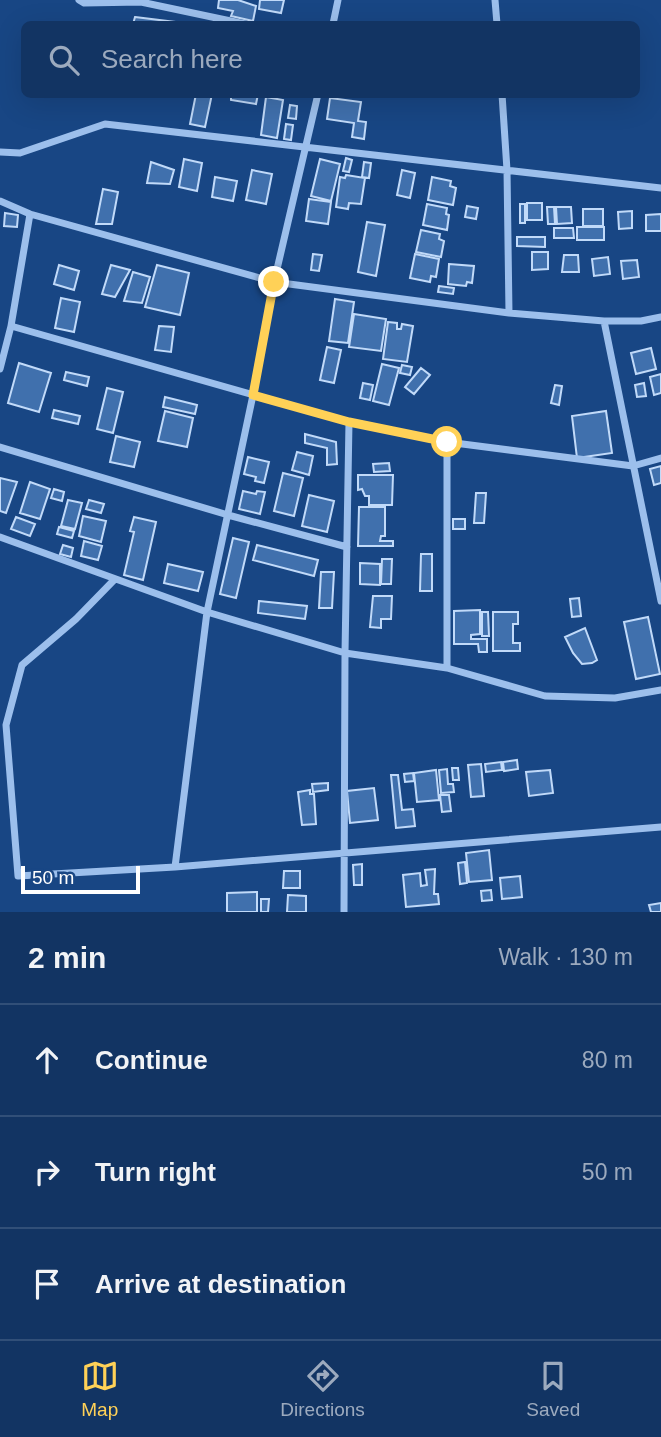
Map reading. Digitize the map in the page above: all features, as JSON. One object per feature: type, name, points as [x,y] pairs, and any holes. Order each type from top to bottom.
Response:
[{"type":"street","points":[[79,0],[84,3],[141,2],[231,21]]},
{"type":"street","points":[[334,21],[338,0]]},
{"type":"street","points":[[495,0],[497,21]]},
{"type":"street","points":[[175,867],[207,612],[274,282],[317,98]]},
{"type":"street","points":[[502,98],[507,170],[509,313]]},
{"type":"street","points":[[0,152],[20,153],[105,124],[661,188]]},
{"type":"street","points":[[0,201],[30,214],[274,282],[509,313],[604,321],[641,321],[661,317]]},
{"type":"street","points":[[0,369],[30,214]]},
{"type":"street","points":[[604,321],[661,601]]},
{"type":"street","points":[[10,326],[349,422],[447,442],[633,466],[661,458]]},
{"type":"street","points":[[344,912],[349,422]]},
{"type":"street","points":[[447,442],[447,668]]},
{"type":"street","points":[[0,447],[228,515],[347,547]]},
{"type":"street","points":[[0,537],[207,612],[345,653],[447,668],[545,696],[615,698],[661,690]]},
{"type":"street","points":[[115,579],[76,619],[22,665],[6,725],[18,876],[175,867],[661,827]]},
{"type":"building","points":[[219,0],[238,0],[256,6],[253,21],[231,16],[233,11],[218,8]]},
{"type":"building","points":[[260,0],[284,0],[281,13],[259,9]]},
{"type":"building","points":[[135,17],[167,21],[134,21]]},
{"type":"building","points":[[195,98],[211,98],[205,127],[190,124]]},
{"type":"building","points":[[231,98],[257,98],[256,104]]},
{"type":"building","points":[[266,98],[283,100],[277,138],[261,135]]},
{"type":"building","points":[[330,98],[361,102],[358,121],[366,122],[364,139],[352,137],[354,123],[327,119]]},
{"type":"building","points":[[290,105],[297,106],[296,119],[288,118]]},
{"type":"building","points":[[286,124],[293,125],[291,140],[284,139]]},
{"type":"building","points":[[346,158],[352,160],[349,172],[343,171]]},
{"type":"building","points":[[184,159],[202,163],[197,191],[179,187]]},
{"type":"building","points":[[320,159],[340,164],[331,201],[311,196]]},
{"type":"building","points":[[151,162],[174,170],[170,184],[147,183]]},
{"type":"building","points":[[364,162],[371,163],[369,178],[362,177]]},
{"type":"building","points":[[252,170],[272,174],[266,204],[246,200]]},
{"type":"building","points":[[402,170],[415,173],[410,198],[397,195]]},
{"type":"building","points":[[346,175],[365,178],[361,204],[349,203],[348,209],[336,207],[340,177],[345,178]]},
{"type":"building","points":[[215,177],[237,181],[233,201],[212,197]]},
{"type":"building","points":[[432,177],[451,181],[450,186],[456,188],[453,205],[428,200]]},
{"type":"building","points":[[103,189],[118,192],[112,224],[96,224]]},
{"type":"building","points":[[309,199],[331,202],[328,224],[306,221]]},
{"type":"building","points":[[527,203],[542,203],[542,220],[527,220]]},
{"type":"building","points":[[427,204],[447,208],[447,230],[423,225]]},
{"type":"building","points":[[520,204],[525,204],[525,223],[520,223]]},
{"type":"building","points":[[467,206],[478,208],[476,219],[465,217]]},
{"type":"building","points":[[547,207],[554,207],[555,224],[548,224]]},
{"type":"building","points":[[556,207],[571,207],[572,223],[557,224]]},
{"type":"building","points":[[583,209],[603,209],[603,226],[583,226]]},
{"type":"building","points":[[632,211],[632,228],[619,229],[618,212]]},
{"type":"building","points":[[5,213],[18,215],[17,227],[4,226]]},
{"type":"building","points":[[661,214],[661,231],[646,231],[646,215]]},
{"type":"building","points":[[367,222],[385,225],[376,276],[358,272]]},
{"type":"building","points":[[577,227],[604,227],[604,240],[577,240]]},
{"type":"building","points":[[554,228],[573,228],[574,238],[554,238]]},
{"type":"building","points":[[421,230],[440,234],[439,239],[444,241],[441,257],[416,252]]},
{"type":"building","points":[[517,237],[545,237],[545,247],[517,246]]},
{"type":"building","points":[[532,252],[548,252],[548,269],[532,270]]},
{"type":"building","points":[[313,254],[322,255],[319,271],[311,270]]},
{"type":"building","points":[[415,254],[439,259],[436,277],[431,276],[430,282],[410,278]]},
{"type":"building","points":[[564,255],[578,255],[579,272],[562,272]]},
{"type":"building","points":[[608,257],[610,274],[594,276],[592,259]]},
{"type":"building","points":[[637,260],[639,277],[623,279],[621,261]]},
{"type":"building","points":[[449,264],[474,266],[472,283],[467,282],[466,286],[448,284]]},
{"type":"building","points":[[59,265],[79,271],[74,290],[54,284]]},
{"type":"building","points":[[111,265],[130,270],[115,297],[102,294]]},
{"type":"building","points":[[157,265],[189,273],[180,315],[145,307]]},
{"type":"building","points":[[133,272],[150,277],[142,303],[124,301]]},
{"type":"building","points":[[439,286],[454,288],[453,294],[438,292]]},
{"type":"building","points":[[61,298],[80,302],[74,332],[55,328]]},
{"type":"building","points":[[335,299],[354,302],[348,343],[329,341]]},
{"type":"building","points":[[354,314],[386,319],[381,351],[349,347]]},
{"type":"building","points":[[388,322],[397,323],[397,329],[401,329],[402,324],[413,326],[407,362],[383,359]]},
{"type":"building","points":[[159,326],[174,327],[171,352],[155,350]]},
{"type":"building","points":[[327,347],[341,350],[334,383],[320,380]]},
{"type":"building","points":[[651,348],[656,369],[636,374],[631,353]]},
{"type":"building","points":[[19,363],[51,373],[39,412],[8,403]]},
{"type":"building","points":[[382,364],[399,368],[389,405],[373,401]]},
{"type":"building","points":[[402,365],[412,367],[410,375],[400,373]]},
{"type":"building","points":[[421,368],[430,375],[414,394],[405,387]]},
{"type":"building","points":[[66,372],[89,377],[87,386],[64,380]]},
{"type":"building","points":[[661,374],[661,393],[654,395],[650,377]]},
{"type":"building","points":[[363,383],[373,385],[370,400],[360,398]]},
{"type":"building","points":[[644,383],[646,396],[637,397],[635,385]]},
{"type":"building","points":[[555,385],[562,386],[559,405],[551,403]]},
{"type":"building","points":[[107,388],[123,392],[113,433],[97,429]]},
{"type":"building","points":[[165,397],[197,405],[195,414],[163,407]]},
{"type":"building","points":[[54,410],[80,416],[78,424],[52,418]]},
{"type":"building","points":[[165,411],[193,418],[187,447],[158,441]]},
{"type":"building","points":[[606,411],[612,453],[577,458],[572,416]]},
{"type":"building","points":[[305,434],[336,442],[337,464],[327,465],[327,448],[305,443]]},
{"type":"building","points":[[116,436],[140,442],[134,467],[110,462]]},
{"type":"building","points":[[297,452],[313,456],[309,475],[292,470]]},
{"type":"building","points":[[248,457],[269,462],[264,483],[255,481],[256,477],[244,474]]},
{"type":"building","points":[[389,463],[390,471],[374,472],[373,464]]},
{"type":"building","points":[[661,466],[661,483],[654,485],[650,469]]},
{"type":"building","points":[[283,473],[303,478],[294,516],[274,511]]},
{"type":"building","points":[[358,475],[393,475],[392,505],[369,505],[369,496],[365,496],[362,489],[358,490]]},
{"type":"building","points":[[0,478],[17,482],[6,513],[0,511]]},
{"type":"building","points":[[30,482],[50,489],[40,519],[20,513]]},
{"type":"building","points":[[54,489],[64,492],[62,501],[51,498]]},
{"type":"building","points":[[243,491],[256,494],[257,491],[265,492],[260,514],[239,509]]},
{"type":"building","points":[[476,493],[486,493],[484,523],[474,523]]},
{"type":"building","points":[[309,495],[334,501],[327,532],[302,526]]},
{"type":"building","points":[[68,500],[82,503],[75,529],[61,526]]},
{"type":"building","points":[[89,500],[104,504],[101,513],[86,509]]},
{"type":"building","points":[[359,507],[385,507],[385,536],[381,536],[380,541],[393,541],[393,546],[358,546]]},
{"type":"building","points":[[83,516],[106,521],[101,542],[79,536]]},
{"type":"building","points":[[16,517],[35,524],[30,536],[11,529]]},
{"type":"building","points":[[134,517],[156,522],[143,580],[124,575],[134,532],[130,531]]},
{"type":"building","points":[[453,519],[465,519],[465,529],[453,529]]},
{"type":"building","points":[[59,527],[74,531],[72,538],[57,534]]},
{"type":"building","points":[[233,538],[249,542],[236,598],[220,594]]},
{"type":"building","points":[[84,541],[102,546],[98,560],[81,556]]},
{"type":"building","points":[[63,545],[73,548],[71,557],[60,554]]},
{"type":"building","points":[[257,545],[318,560],[314,576],[253,560]]},
{"type":"building","points":[[421,554],[432,554],[432,591],[420,591]]},
{"type":"building","points":[[382,559],[392,559],[391,584],[381,584]]},
{"type":"building","points":[[360,563],[380,564],[380,585],[360,584]]},
{"type":"building","points":[[168,564],[203,572],[198,591],[164,583]]},
{"type":"building","points":[[321,572],[334,572],[332,608],[319,608]]},
{"type":"building","points":[[373,596],[392,596],[391,619],[381,619],[381,628],[370,627]]},
{"type":"building","points":[[579,598],[581,616],[572,617],[570,599]]},
{"type":"building","points":[[259,601],[307,606],[305,619],[258,613]]},
{"type":"building","points":[[480,610],[480,634],[471,635],[471,639],[487,639],[487,652],[479,652],[478,644],[454,644],[454,611]]},
{"type":"building","points":[[482,612],[488,612],[489,636],[482,636]]},
{"type":"building","points":[[493,612],[518,612],[518,624],[513,624],[513,643],[520,643],[520,651],[493,651]]},
{"type":"building","points":[[648,617],[660,674],[636,679],[624,622]]},
{"type":"building","points":[[585,628],[597,660],[582,664],[565,637]]},
{"type":"building","points":[[517,760],[518,769],[504,771],[503,762]]},
{"type":"building","points":[[501,762],[502,770],[486,772],[485,764]]},
{"type":"building","points":[[481,764],[484,796],[471,797],[468,765]]},
{"type":"building","points":[[452,768],[458,768],[459,780],[453,780]]},
{"type":"building","points":[[447,769],[448,784],[453,784],[454,792],[441,793],[439,770]]},
{"type":"building","points":[[436,770],[439,800],[417,802],[414,773]]},
{"type":"building","points":[[550,770],[553,793],[529,796],[526,772]]},
{"type":"building","points":[[413,773],[414,781],[405,782],[404,774]]},
{"type":"building","points":[[391,775],[398,775],[402,810],[413,809],[415,826],[396,828]]},
{"type":"building","points":[[328,783],[328,790],[313,792],[312,784]]},
{"type":"building","points":[[374,788],[378,820],[350,823],[347,791]]},
{"type":"building","points":[[310,790],[310,794],[314,794],[316,824],[302,825],[298,792]]},
{"type":"building","points":[[440,795],[449,795],[451,811],[442,812]]},
{"type":"building","points":[[489,850],[492,880],[469,882],[466,853]]},
{"type":"building","points":[[465,862],[467,883],[460,884],[458,863]]},
{"type":"building","points":[[362,864],[362,885],[354,885],[353,865]]},
{"type":"building","points":[[435,869],[434,894],[438,894],[439,904],[406,907],[403,875],[420,873],[421,886],[427,885],[425,870]]},
{"type":"building","points":[[284,871],[300,871],[300,888],[283,888]]},
{"type":"building","points":[[520,876],[522,897],[502,899],[500,878]]},
{"type":"building","points":[[491,890],[492,900],[482,901],[481,891]]},
{"type":"building","points":[[257,892],[257,912],[227,912],[227,893]]},
{"type":"building","points":[[288,895],[306,896],[306,912],[287,912]]},
{"type":"building","points":[[261,899],[269,899],[268,912],[261,912]]},
{"type":"building","points":[[661,903],[661,912],[651,912],[649,905]]},
{"type":"route","points":[[274,282],[253,395],[349,422],[447,442]]}]
